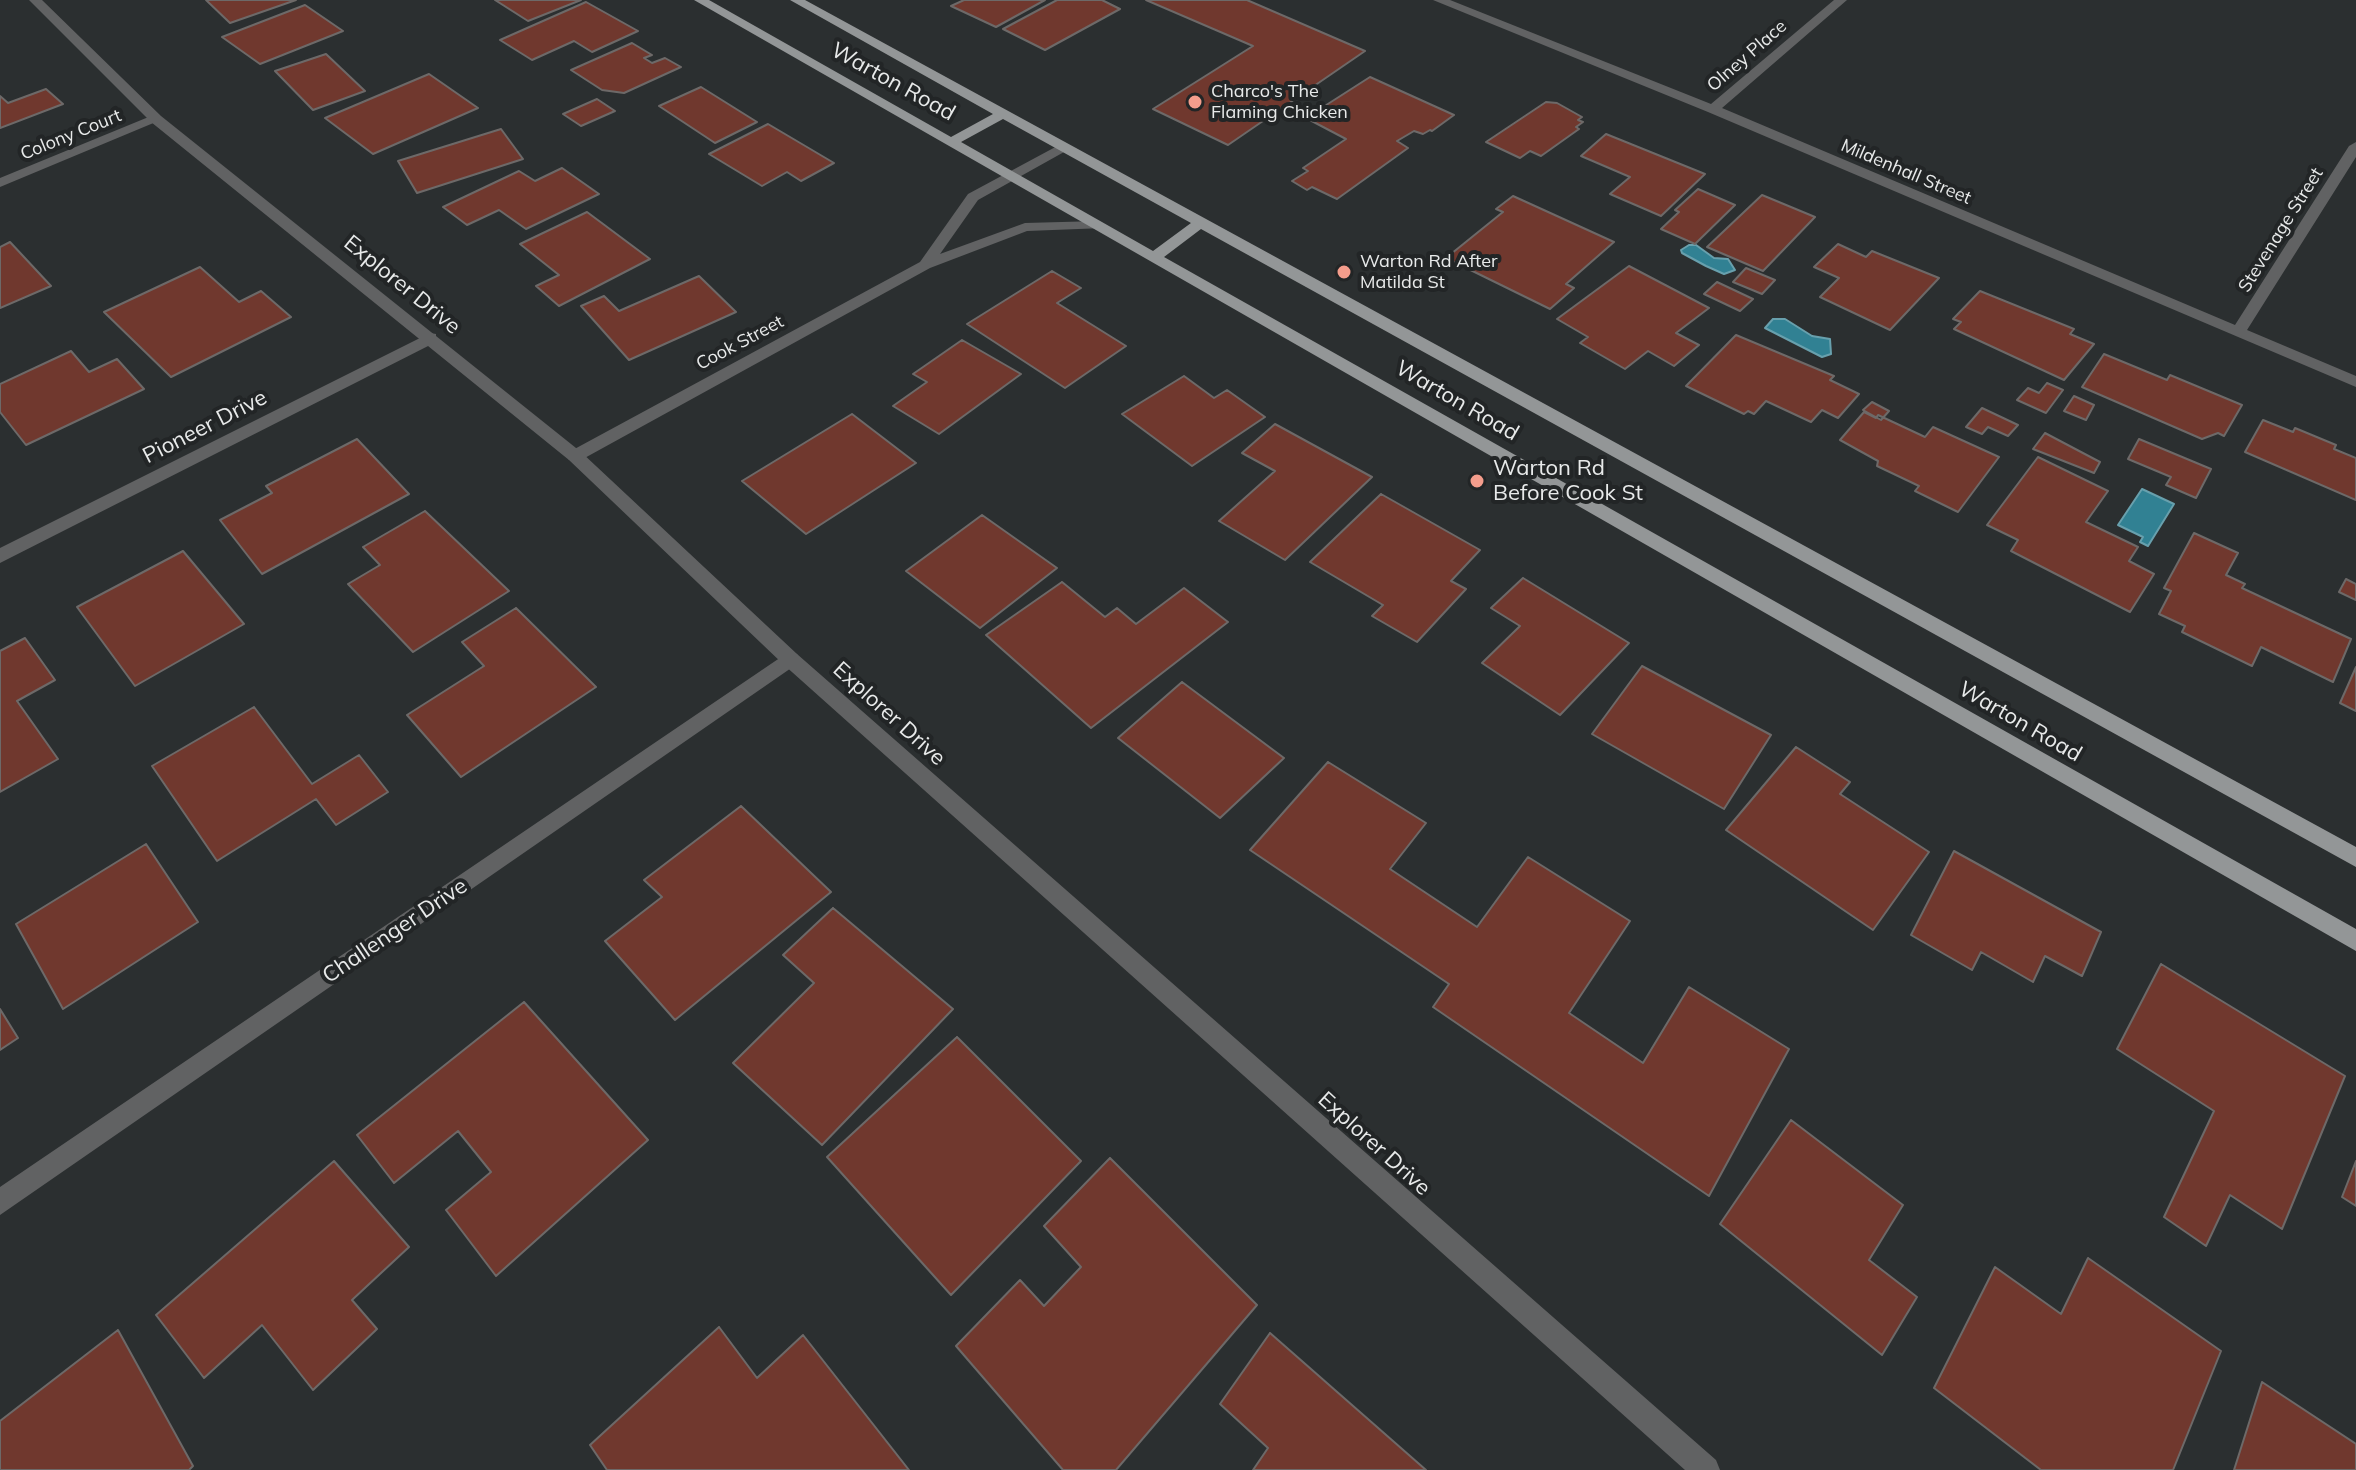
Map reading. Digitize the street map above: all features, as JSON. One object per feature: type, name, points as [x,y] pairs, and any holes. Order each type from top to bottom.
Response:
[{"type":"main road","name":"Warton Road","points":[[796,0],[2356,858]]},
{"type":"main road","name":"Warton Road","points":[[705,2],[2356,941]]},
{"type":"main road","points":[[952,142],[1003,114]]},
{"type":"main road","points":[[1155,256],[1202,222]]},
{"type":"street","name":"Explorer Drive","points":[[35,0],[156,119],[575,456],[790,659],[1706,1470]]},
{"type":"street","name":"Mildenhall Street","points":[[1439,0],[1713,109],[2356,382]]},
{"type":"street","name":"Olney Place","points":[[1713,109],[1841,0]]},
{"type":"street","name":"Colony Court","points":[[0,183],[156,119]]},
{"type":"street","name":"Stevenage Street","points":[[2237,333],[2356,146]]},
{"type":"street","name":"Cook Street","points":[[925,265],[973,197],[1066,147]]},
{"type":"street","name":"Cook Street","points":[[575,456],[925,265],[1025,227],[1099,225]]},
{"type":"street","name":"Pioneer Drive","points":[[0,556],[430,338]]},
{"type":"street","name":"Challenger Drive","points":[[0,1202],[790,659]]},
{"type":"water","points":[[1696,245],[1714,258],[1728,259],[1735,270],[1724,274],[1682,253],[1681,250]]},
{"type":"water","points":[[1773,319],[1785,319],[1812,336],[1830,339],[1831,354],[1822,357],[1765,328]]},
{"type":"water","points":[[2142,489],[2174,504],[2148,546],[2140,542],[2143,537],[2118,525]]},
{"type":"building","points":[[206,0],[296,0],[230,23]]},
{"type":"building","points":[[495,0],[581,0],[528,21]]},
{"type":"building","points":[[964,0],[1045,0],[996,27],[951,6]]},
{"type":"building","points":[[1057,0],[1102,0],[1120,9],[1045,50],[1003,29]]},
{"type":"building","points":[[1146,0],[1247,0],[1365,51],[1228,145],[1153,109],[1253,46]]},
{"type":"building","points":[[586,2],[638,31],[592,52],[574,41],[532,60],[500,40]]},
{"type":"building","points":[[305,5],[343,31],[260,64],[222,37]]},
{"type":"building","points":[[632,43],[652,55],[644,58],[652,63],[665,58],[681,67],[624,93],[602,90],[571,70]]},
{"type":"building","points":[[326,54],[365,91],[313,110],[275,71]]},
{"type":"building","points":[[429,74],[478,108],[373,154],[325,118]]},
{"type":"building","points":[[1370,77],[1454,115],[1432,131],[1423,134],[1414,131],[1397,141],[1408,148],[1337,199],[1312,187],[1307,190],[1292,181],[1308,171],[1303,168],[1346,139],[1306,118]]},
{"type":"building","points":[[701,87],[757,122],[715,143],[659,106]]},
{"type":"building","points":[[46,89],[63,104],[0,128],[0,96],[8,103]]},
{"type":"building","points":[[597,99],[615,111],[581,126],[563,114]]},
{"type":"building","points":[[1546,102],[1557,103],[1582,117],[1578,120],[1583,122],[1576,127],[1579,129],[1541,156],[1530,151],[1520,158],[1486,142]]},
{"type":"building","points":[[768,124],[834,163],[801,181],[787,172],[762,186],[709,154]]},
{"type":"building","points":[[501,129],[523,159],[417,193],[398,161]]},
{"type":"building","points":[[1606,134],[1705,174],[1661,216],[1610,194],[1630,177],[1581,156]]},
{"type":"building","points":[[562,168],[599,194],[526,229],[499,210],[467,225],[443,207],[519,171],[535,181]]},
{"type":"building","points":[[1698,189],[1735,205],[1695,244],[1661,229],[1679,212],[1675,210]]},
{"type":"building","points":[[1762,195],[1815,217],[1763,271],[1707,247]]},
{"type":"building","points":[[1513,196],[1614,242],[1566,284],[1574,288],[1550,309],[1446,258],[1503,212],[1496,209]]},
{"type":"building","points":[[587,212],[650,259],[559,306],[536,286],[559,275],[520,244]]},
{"type":"building","points":[[10,242],[51,286],[0,308],[0,247]]},
{"type":"building","points":[[1838,244],[1866,257],[1872,251],[1939,278],[1890,330],[1820,297],[1839,278],[1814,267]]},
{"type":"building","points":[[1629,266],[1709,308],[1676,333],[1699,345],[1674,366],[1648,351],[1625,369],[1580,343],[1588,337],[1557,319]]},
{"type":"building","points":[[200,267],[239,302],[261,291],[291,317],[171,377],[104,312]]},
{"type":"building","points":[[1746,268],[1775,280],[1762,294],[1733,282]]},
{"type":"building","points":[[1052,271],[1081,288],[1057,303],[1126,346],[1065,388],[967,324]]},
{"type":"building","points":[[699,276],[736,312],[629,360],[581,306],[604,296],[619,311]]},
{"type":"building","points":[[1717,282],[1753,299],[1740,311],[1704,294]]},
{"type":"building","points":[[1980,291],[2074,329],[2070,334],[2094,344],[2064,380],[1954,329],[1961,322],[1953,319]]},
{"type":"building","points":[[1736,335],[1834,376],[1830,380],[1859,394],[1838,418],[1822,410],[1811,422],[1766,401],[1754,414],[1748,411],[1744,414],[1686,386]]},
{"type":"building","points":[[962,340],[1021,374],[939,434],[893,406],[927,382],[913,374]]},
{"type":"building","points":[[71,351],[89,372],[117,359],[144,389],[26,445],[0,412],[0,384]]},
{"type":"building","points":[[2104,354],[2167,380],[2170,375],[2242,405],[2224,436],[2218,433],[2202,439],[2082,387]]},
{"type":"building","points":[[1184,376],[1214,398],[1227,390],[1265,417],[1192,466],[1122,414]]},
{"type":"building","points":[[2047,383],[2063,390],[2046,413],[2017,400],[2028,388],[2039,393]]},
{"type":"building","points":[[2074,396],[2094,405],[2086,420],[2064,411]]},
{"type":"building","points":[[1872,402],[1889,411],[1881,420],[1863,410]]},
{"type":"building","points":[[1982,408],[2018,425],[2008,436],[1988,427],[1982,434],[1966,427]]},
{"type":"building","points":[[1864,412],[1876,418],[1878,415],[1925,437],[1933,427],[1999,457],[1958,512],[1915,491],[1919,486],[1877,466],[1878,461],[1840,440]]},
{"type":"building","points":[[852,414],[916,463],[806,534],[742,481]]},
{"type":"building","points":[[2263,420],[2293,432],[2295,428],[2336,445],[2334,449],[2356,458],[2356,500],[2245,452]]},
{"type":"building","points":[[1275,424],[1372,477],[1285,560],[1219,521],[1275,471],[1242,453]]},
{"type":"building","points":[[2045,433],[2100,462],[2094,473],[2033,449]]},
{"type":"building","points":[[357,439],[409,494],[262,574],[220,520],[272,493],[266,486]]},
{"type":"building","points":[[2139,439],[2211,469],[2196,498],[2166,485],[2171,477],[2128,459]]},
{"type":"building","points":[[2038,457],[2108,491],[2086,522],[2138,547],[2129,561],[2154,574],[2130,612],[2011,551],[2018,540],[1987,525]]},
{"type":"building","points":[[1381,494],[1480,550],[1451,581],[1466,589],[1417,642],[1372,616],[1383,605],[1310,562]]},
{"type":"building","points":[[425,511],[509,591],[413,652],[348,584],[380,565],[363,547]]},
{"type":"building","points":[[982,515],[1057,568],[980,628],[906,571]]},
{"type":"building","points":[[2194,533],[2238,553],[2226,575],[2245,584],[2242,588],[2351,639],[2333,682],[2261,647],[2252,666],[2182,632],[2185,626],[2159,614],[2171,591],[2164,588]]},
{"type":"building","points":[[183,551],[244,624],[135,686],[77,607]]},
{"type":"building","points":[[1523,578],[1629,643],[1560,715],[1482,663],[1520,626],[1491,608]]},
{"type":"building","points":[[2346,579],[2356,584],[2356,600],[2339,592]]},
{"type":"building","points":[[1062,582],[1105,617],[1117,608],[1136,624],[1184,588],[1228,622],[1091,728],[986,635]]},
{"type":"building","points":[[516,608],[596,687],[461,777],[407,715],[484,666],[462,642]]},
{"type":"building","points":[[25,638],[55,680],[17,701],[58,759],[0,792],[0,651]]},
{"type":"building","points":[[1642,666],[1771,735],[1724,809],[1592,734]]},
{"type":"building","points":[[2356,667],[2356,711],[2340,703]]},
{"type":"building","points":[[1182,682],[1284,758],[1220,818],[1118,738]]},
{"type":"building","points":[[254,707],[312,784],[359,755],[388,792],[336,825],[316,799],[217,861],[152,766]]},
{"type":"building","points":[[1796,747],[1850,782],[1840,794],[1929,852],[1873,930],[1726,830]]},
{"type":"building","points":[[1328,762],[1426,823],[1390,869],[1477,927],[1528,857],[1630,921],[1569,1013],[1643,1063],[1689,987],[1789,1049],[1709,1196],[1433,1007],[1449,984],[1250,850]]},
{"type":"building","points":[[741,806],[831,892],[675,1020],[605,941],[662,897],[644,880]]},
{"type":"building","points":[[146,844],[198,922],[63,1009],[16,924]]},
{"type":"building","points":[[1954,851],[2101,932],[2082,976],[2045,956],[2033,982],[1981,952],[1972,970],[1911,935]]},
{"type":"building","points":[[833,908],[953,1009],[822,1145],[733,1063],[814,983],[783,955]]},
{"type":"building","points":[[2161,964],[2345,1076],[2282,1229],[2230,1195],[2206,1246],[2164,1217],[2214,1111],[2117,1049]]},
{"type":"building","points":[[524,1002],[648,1140],[496,1276],[446,1210],[491,1172],[458,1131],[394,1183],[357,1135]]},
{"type":"building","points":[[0,1009],[18,1038],[0,1050]]},
{"type":"building","points":[[957,1037],[1081,1161],[951,1295],[827,1157]]},
{"type":"building","points":[[1791,1120],[1903,1205],[1869,1260],[1917,1297],[1882,1355],[1720,1224]]},
{"type":"building","points":[[1110,1158],[1257,1305],[1116,1470],[1063,1470],[956,1346],[1020,1280],[1044,1306],[1081,1267],[1044,1226]]},
{"type":"building","points":[[334,1161],[409,1247],[352,1300],[377,1329],[313,1390],[262,1325],[204,1378],[156,1315]]},
{"type":"building","points":[[2356,1161],[2356,1206],[2342,1197]]},
{"type":"building","points":[[2088,1258],[2221,1351],[2173,1470],[2041,1470],[1934,1388],[1995,1267],[2061,1314]]},
{"type":"building","points":[[719,1327],[757,1378],[803,1335],[909,1470],[607,1470],[590,1445]]},
{"type":"building","points":[[118,1330],[193,1466],[189,1470],[0,1470],[0,1421]]},
{"type":"building","points":[[1270,1333],[1426,1470],[1253,1470],[1268,1448],[1220,1404]]},
{"type":"building","points":[[2262,1382],[2356,1444],[2356,1470],[2234,1470]]},
{"type":"place","name":"Charco's The Flaming Chicken","points":[[1195,102]]},
{"type":"place","name":"Warton Rd After Matilda St","points":[[1344,272]]},
{"type":"place","name":"Warton Rd Before Cook St","points":[[1477,481]]}]
